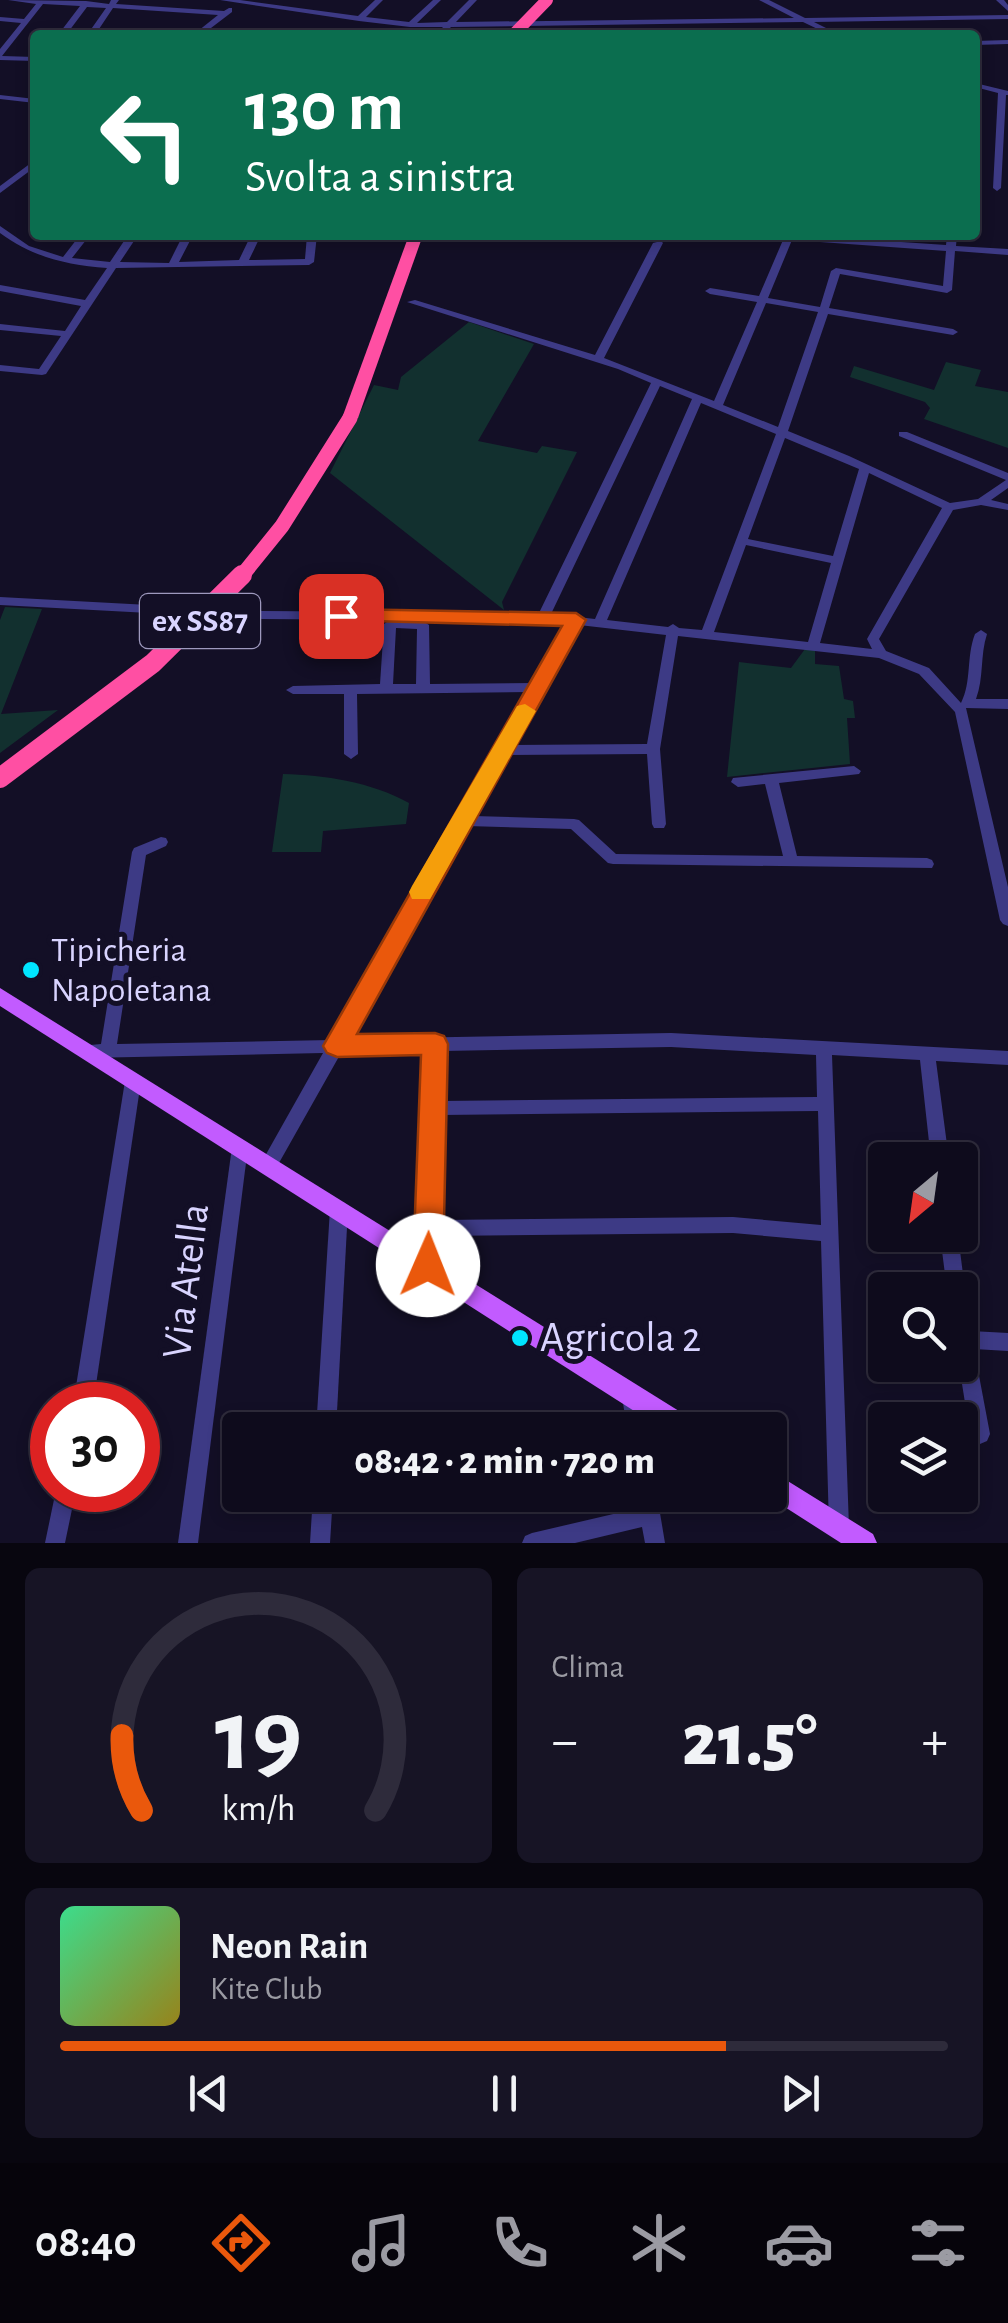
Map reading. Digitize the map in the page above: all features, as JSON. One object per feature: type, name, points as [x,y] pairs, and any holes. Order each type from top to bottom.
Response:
[{"type":"highway","points":[[518,30],[546,0]]},
{"type":"highway","name":"ex SS87","points":[[0,778],[139,677],[222,600],[301,506],[350,418],[414,240]]},
{"type":"main road","points":[[0,996],[97,1051],[132,1081],[658,1412]]},
{"type":"main road","points":[[787,1494],[864,1543]]},
{"type":"street","points":[[12,0],[114,1],[224,13]]},
{"type":"street","points":[[224,0],[405,25],[1008,17]]},
{"type":"street","points":[[318,12],[333,0]]},
{"type":"street","points":[[358,19],[379,0]]},
{"type":"street","points":[[396,30],[437,0]]},
{"type":"street","points":[[444,30],[474,0]]},
{"type":"street","points":[[763,0],[825,30]]},
{"type":"street","points":[[1000,0],[1008,9]]},
{"type":"street","points":[[30,59],[1,57],[42,1]]},
{"type":"street","points":[[95,30],[114,1]]},
{"type":"street","points":[[203,30],[240,1]]},
{"type":"street","points":[[66,30],[86,2]]},
{"type":"street","points":[[0,20],[26,21]]},
{"type":"street","points":[[658,22],[659,30]]},
{"type":"street","points":[[0,38],[13,38]]},
{"type":"street","points":[[980,43],[1008,42]]},
{"type":"street","points":[[980,87],[1005,93],[998,188]]},
{"type":"street","points":[[0,98],[30,101]]},
{"type":"street","points":[[0,190],[30,167]]},
{"type":"street","points":[[0,229],[18,245],[114,267],[309,262],[311,240]]},
{"type":"street","points":[[18,245],[30,237]]},
{"type":"street","points":[[67,258],[81,240]]},
{"type":"street","points":[[0,368],[42,372],[130,240]]},
{"type":"street","points":[[172,265],[185,240]]},
{"type":"street","points":[[243,262],[254,240]]},
{"type":"street","points":[[718,405],[788,240]]},
{"type":"street","points":[[840,240],[1008,252]]},
{"type":"street","points":[[708,632],[836,271],[947,290],[952,240]]},
{"type":"street","points":[[598,360],[658,243]]},
{"type":"street","points":[[0,288],[89,304]]},
{"type":"street","points":[[710,291],[953,332]]},
{"type":"street","points":[[412,302],[657,381],[866,467],[949,507],[980,502],[1008,507]]},
{"type":"street","points":[[0,327],[69,334]]},
{"type":"street","points":[[544,617],[657,381]]},
{"type":"street","points":[[600,622],[698,397]]},
{"type":"street","points":[[903,434],[1008,480],[980,502]]},
{"type":"street","points":[[812,645],[866,467]]},
{"type":"street","points":[[881,654],[873,639],[884,614],[949,507]]},
{"type":"street","points":[[742,541],[836,560]]},
{"type":"street","points":[[0,601],[263,615],[544,617],[673,628],[881,654],[924,671],[962,705],[1008,920]]},
{"type":"street","points":[[269,1166],[576,620]]},
{"type":"street","points":[[386,688],[390,624],[424,625],[423,688]]},
{"type":"street","points":[[658,824],[652,749],[673,628]]},
{"type":"street","points":[[962,705],[974,695],[972,660],[981,634]]},
{"type":"street","points":[[293,690],[540,687]]},
{"type":"street","points":[[350,689],[351,754]]},
{"type":"street","points":[[962,705],[1008,704]]},
{"type":"street","points":[[502,750],[652,749]]},
{"type":"street","points":[[738,782],[854,771]]},
{"type":"street","points":[[771,779],[791,860]]},
{"type":"street","points":[[461,822],[574,824],[613,859],[928,864]]},
{"type":"street","points":[[162,842],[139,852],[97,1051],[671,1040],[1008,1058]]},
{"type":"street","points":[[428,1265],[435,1044]]},
{"type":"street","points":[[824,1049],[839,1527]]},
{"type":"street","points":[[927,1055],[938,1142]]},
{"type":"street","points":[[87,1382],[132,1081]]},
{"type":"street","points":[[434,1108],[826,1104]]},
{"type":"street","name":"Via Atella","points":[[188,1543],[240,1147]]},
{"type":"street","points":[[327,1412],[339,1209]]},
{"type":"street","points":[[429,1228],[734,1225],[830,1234]]},
{"type":"street","points":[[978,1336],[1008,1342]]},
{"type":"street","points":[[970,1382],[980,1434]]},
{"type":"street","points":[[632,1395],[634,1412]]},
{"type":"street","points":[[55,1543],[61,1512]]},
{"type":"street","points":[[320,1543],[321,1512]]},
{"type":"street","points":[[532,1543],[627,1512]]},
{"type":"street","points":[[650,1512],[655,1543]]},
{"type":"green space","points":[[469,322],[534,344],[478,441],[537,453],[542,446],[577,452],[502,602],[504,610],[330,473],[374,385],[398,390],[401,377]]},
{"type":"green space","points":[[946,362],[981,370],[975,386],[1008,392],[1008,448],[924,419],[930,408],[925,402],[850,377],[854,366],[934,390]]},
{"type":"green space","points":[[5,607],[42,609],[1,714],[58,710],[0,753],[0,620]]},
{"type":"green space","points":[[805,649],[815,650],[815,664],[839,666],[844,699],[853,701],[855,718],[847,718],[850,764],[727,777],[739,662],[791,668]]},
{"type":"green space","points":[[283,774],[348,781],[394,796],[409,803],[406,824],[323,831],[321,852],[272,852]]},
{"type":"slow traffic","points":[[421,892],[525,711]]},
{"type":"place","name":"Tipicheria Napoletana","points":[[31,970]]},
{"type":"place","name":"Agricola 2","points":[[520,1338]]},
{"type":"route","points":[[341,616],[576,620],[337,1046],[435,1044],[428,1265]]}]
